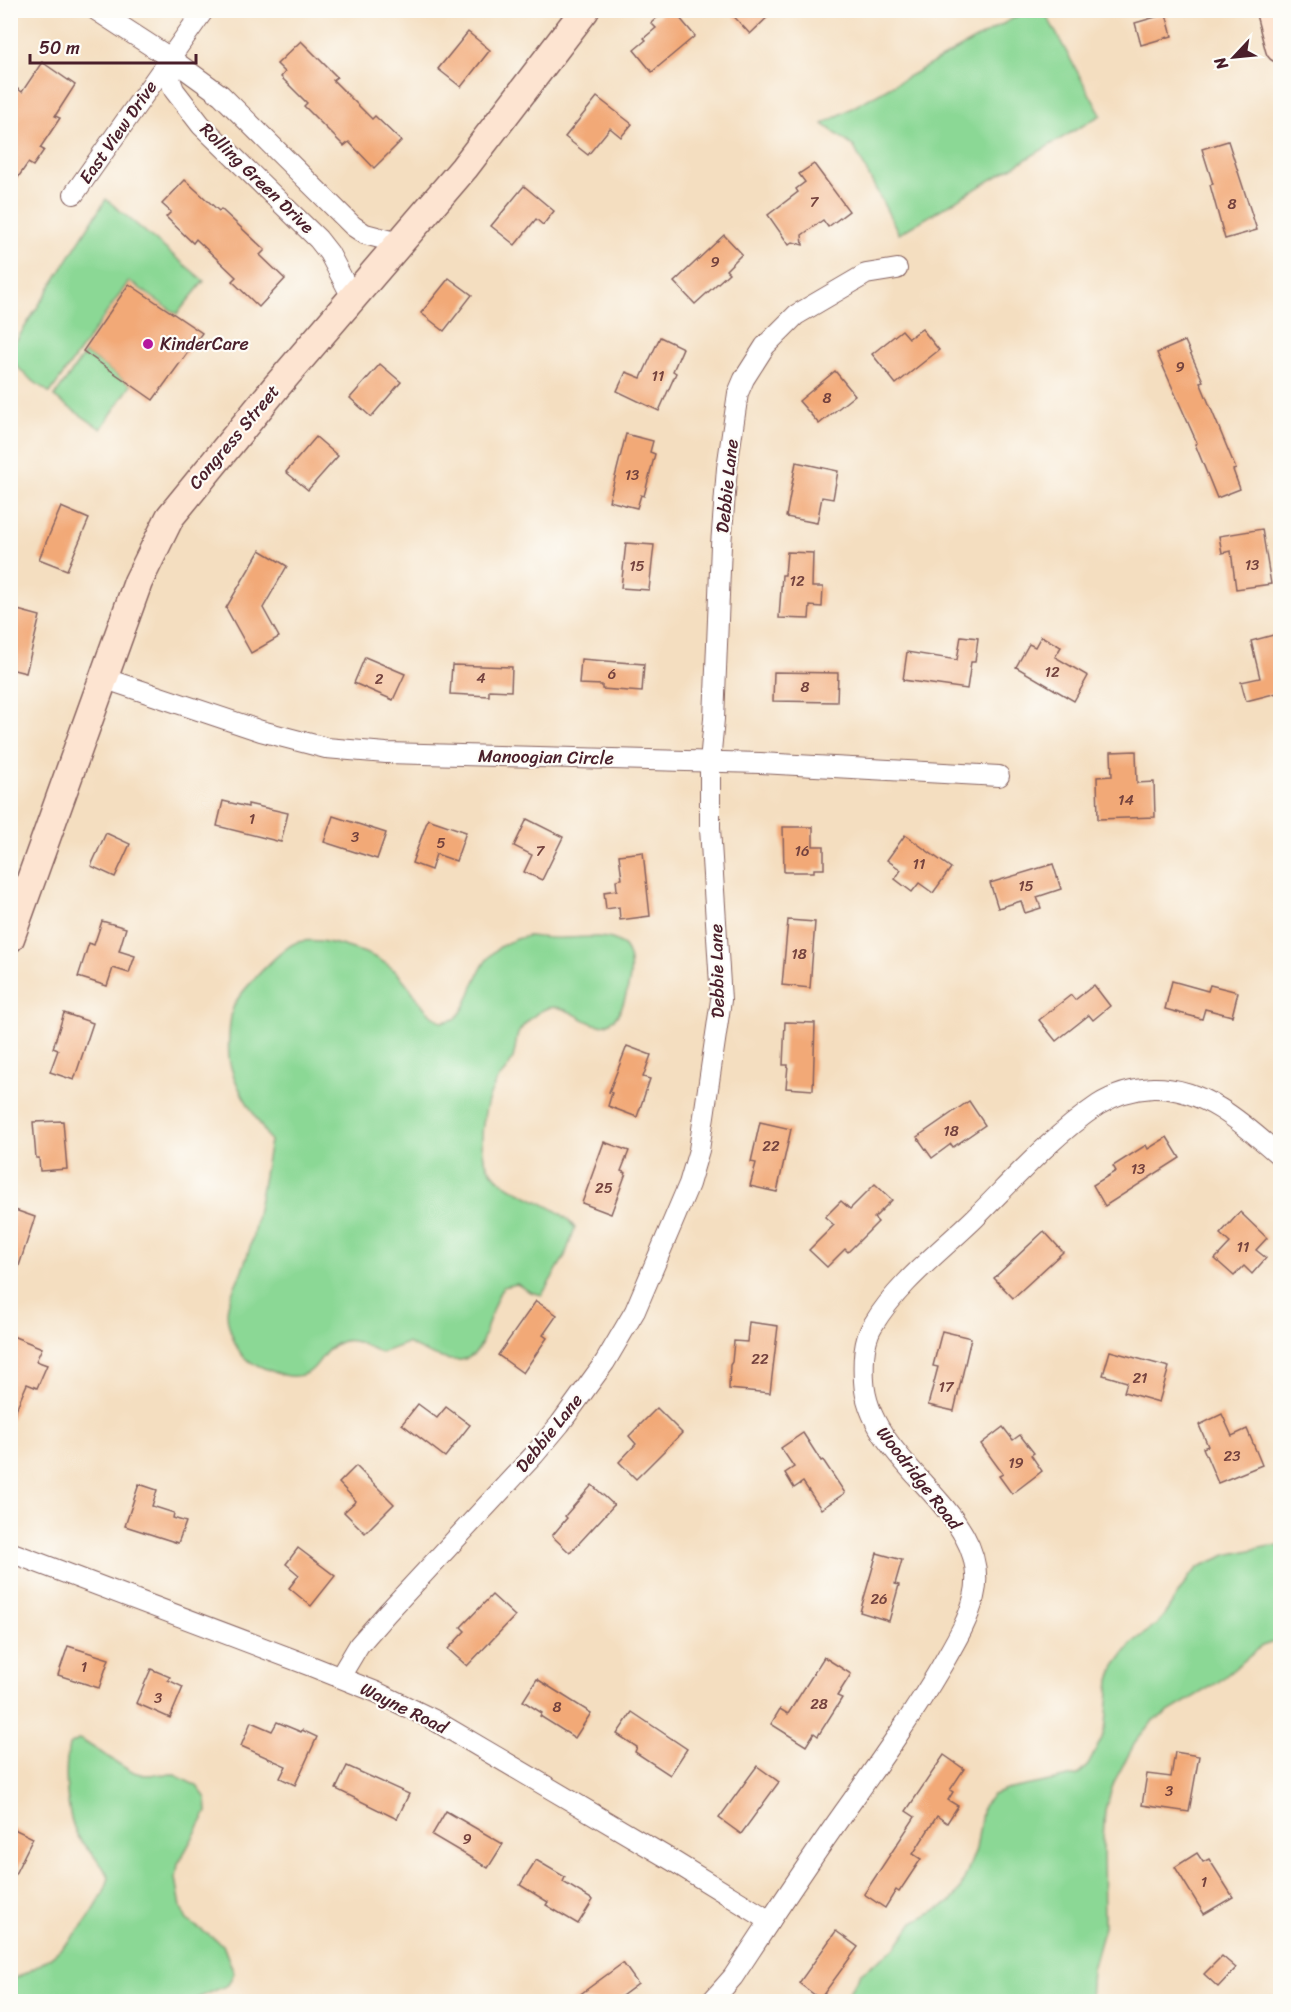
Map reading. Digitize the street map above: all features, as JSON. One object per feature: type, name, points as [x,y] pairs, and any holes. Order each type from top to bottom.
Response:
[{"type":"main road","name":"Congress Street","points":[[10,938],[138,582],[170,516],[352,297],[465,168],[585,10]]},
{"type":"main road","points":[[1270,10],[1281,48]]},
{"type":"street","name":"Rolling Green Drive","points":[[96,10],[208,84],[230,103],[353,226],[365,234],[399,243]]},
{"type":"street","name":"East View Drive","points":[[74,194],[204,10]]},
{"type":"street","name":"Rolling Green Drive","points":[[170,58],[170,79],[174,90],[218,143],[318,238],[329,253],[352,297]]},
{"type":"street","name":"Debbie Lane","points":[[340,1677],[359,1645],[534,1455],[560,1424],[605,1362],[635,1311],[685,1194],[699,1150],[721,999],[711,856],[710,762],[714,719],[721,545],[734,414],[740,387],[765,346],[780,328],[796,315],[866,274],[897,269]]},
{"type":"street","name":"Manoogian Circle","points":[[103,678],[261,731],[327,748],[386,753],[710,762],[999,776]]},
{"type":"street","name":"Woodridge Road","points":[[711,2001],[733,1977],[923,1699],[956,1641],[969,1614],[975,1594],[976,1560],[967,1541],[944,1508],[900,1458],[878,1428],[869,1409],[864,1385],[864,1363],[867,1340],[874,1323],[923,1265],[973,1220],[1041,1151],[1110,1099],[1131,1091],[1150,1088],[1189,1092],[1241,1123],[1281,1156]]},
{"type":"street","name":"Wayne Road","points":[[10,1552],[340,1677],[434,1720],[770,1921]]},
{"type":"green space","points":[[1028,10],[1044,11],[1101,115],[899,234],[854,147],[823,124]]},
{"type":"green space","points":[[106,199],[204,281],[177,314],[129,281],[50,393],[19,369],[11,349]]},
{"type":"green space","points":[[85,353],[131,385],[101,429],[54,397]]},
{"type":"green space","points":[[528,936],[612,939],[621,943],[627,951],[630,962],[630,977],[620,1011],[606,1024],[590,1023],[566,1010],[557,1008],[548,1008],[539,1012],[527,1022],[518,1034],[512,1060],[494,1086],[483,1121],[484,1157],[497,1178],[556,1211],[575,1228],[565,1256],[542,1295],[530,1292],[517,1284],[503,1287],[496,1299],[477,1351],[460,1360],[438,1357],[407,1343],[381,1353],[357,1342],[344,1341],[330,1348],[312,1370],[296,1376],[280,1374],[248,1360],[241,1354],[236,1344],[229,1327],[227,1310],[252,1240],[270,1141],[242,1094],[230,1064],[230,1026],[232,1011],[238,998],[263,969],[283,951],[298,942],[323,941],[357,950],[380,960],[398,974],[434,1017],[441,1022],[452,1020],[463,1010],[483,966],[495,950],[504,944]]},
{"type":"green space","points":[[1280,1546],[1280,1640],[1262,1646],[1217,1683],[1153,1721],[1135,1743],[1114,1782],[1105,1810],[1104,1927],[1092,1969],[1090,2001],[843,2001],[861,1973],[896,1947],[913,1922],[951,1902],[960,1890],[976,1849],[983,1806],[993,1795],[1006,1790],[1078,1775],[1088,1765],[1102,1738],[1106,1724],[1110,1680],[1115,1666],[1132,1643],[1156,1625],[1189,1577],[1199,1567],[1226,1555]]},
{"type":"green space","points":[[80,1739],[130,1771],[144,1775],[173,1774],[197,1786],[206,1798],[207,1812],[178,1864],[176,1878],[181,1907],[187,1920],[223,1945],[234,1973],[228,1985],[191,2001],[11,2001],[11,1980],[42,1963],[70,1940],[93,1911],[109,1878],[100,1863],[81,1841],[69,1808],[66,1781],[69,1745]]},
{"type":"building","points":[[666,10],[673,10],[695,36],[652,72],[634,50],[656,28],[651,23]]},
{"type":"building","points":[[728,10],[775,10],[750,34]]},
{"type":"building","points":[[1166,14],[1172,36],[1141,45],[1135,23]]},
{"type":"building","points":[[468,32],[490,50],[461,87],[438,69]]},
{"type":"building","points":[[301,41],[337,77],[333,80],[372,119],[375,116],[401,141],[374,168],[349,142],[344,146],[304,106],[307,103],[281,77],[285,72],[277,64]]},
{"type":"building","points":[[42,62],[75,85],[55,116],[60,118],[40,148],[44,150],[33,166],[28,163],[10,189],[10,100],[18,89],[22,92]]},
{"type":"building","points":[[597,97],[632,124],[621,137],[610,128],[588,155],[565,137]]},
{"type":"building","points":[[1228,141],[1257,230],[1225,239],[1210,185],[1213,184],[1202,149]]},
{"type":"building","points":[[814,164],[849,211],[828,227],[823,220],[802,235],[803,245],[793,242],[789,245],[768,215],[798,192],[796,189],[805,182],[799,174]]},
{"type":"building","points":[[185,180],[219,211],[221,209],[265,250],[260,255],[285,279],[259,307],[232,281],[236,277],[196,239],[193,243],[166,217],[171,212],[162,204]]},
{"type":"building","points":[[524,186],[554,211],[543,225],[536,219],[515,245],[491,226]]},
{"type":"building","points":[[724,235],[742,254],[726,270],[729,273],[695,304],[674,282]]},
{"type":"building","points":[[449,278],[472,295],[444,331],[421,313]]},
{"type":"building","points":[[129,284],[202,333],[153,400],[83,351]]},
{"type":"building","points":[[922,329],[939,350],[896,384],[872,354],[902,330],[909,338]]},
{"type":"building","points":[[660,337],[683,348],[673,371],[676,373],[659,411],[617,391],[626,372],[641,378]]},
{"type":"building","points":[[1185,341],[1203,381],[1200,382],[1236,469],[1233,470],[1240,489],[1217,498],[1195,444],[1197,443],[1157,353]]},
{"type":"building","points":[[380,364],[401,382],[371,417],[350,398]]},
{"type":"building","points":[[835,371],[855,395],[819,424],[799,401]]},
{"type":"building","points":[[626,434],[653,441],[650,452],[655,454],[644,496],[641,495],[637,508],[609,501]]},
{"type":"building","points":[[316,437],[338,456],[308,490],[286,472]]},
{"type":"building","points":[[796,462],[838,471],[833,499],[822,497],[817,523],[786,517]]},
{"type":"building","points":[[61,507],[89,519],[67,570],[39,559]]},
{"type":"building","points":[[1262,529],[1271,584],[1236,589],[1231,551],[1222,553],[1219,536]]},
{"type":"building","points":[[626,543],[654,545],[649,590],[621,588]]},
{"type":"building","points":[[260,550],[287,566],[263,608],[279,637],[251,653],[226,608]]},
{"type":"building","points":[[787,552],[813,553],[812,587],[823,587],[822,607],[810,606],[809,619],[779,618],[782,575],[785,575]]},
{"type":"building","points":[[14,609],[40,616],[26,673],[10,669],[10,622]]},
{"type":"building","points":[[1281,633],[1281,692],[1246,701],[1241,682],[1260,678],[1251,641]]},
{"type":"building","points":[[961,636],[978,638],[975,662],[971,662],[967,689],[903,680],[907,652],[957,660]]},
{"type":"building","points":[[1041,636],[1061,647],[1055,657],[1088,676],[1074,701],[1016,667],[1029,644],[1035,647]]},
{"type":"building","points":[[365,657],[405,674],[393,700],[354,683]]},
{"type":"building","points":[[581,659],[644,664],[642,692],[602,689],[602,685],[579,684]]},
{"type":"building","points":[[452,665],[512,667],[511,691],[489,690],[489,696],[450,694]]},
{"type":"building","points":[[774,672],[838,673],[837,702],[773,701]]},
{"type":"building","points":[[1136,751],[1137,783],[1154,782],[1155,817],[1098,819],[1097,777],[1112,776],[1111,752]]},
{"type":"building","points":[[223,801],[288,813],[281,842],[217,826]]},
{"type":"building","points":[[333,816],[386,833],[377,859],[324,842]]},
{"type":"building","points":[[428,819],[466,832],[456,861],[436,854],[431,870],[412,863]]},
{"type":"building","points":[[527,819],[563,837],[542,880],[524,872],[532,855],[514,846]]},
{"type":"building","points":[[783,827],[813,827],[813,846],[824,846],[824,869],[814,869],[814,872],[784,872]]},
{"type":"building","points":[[106,833],[130,844],[115,877],[91,866]]},
{"type":"building","points":[[905,835],[951,868],[933,893],[919,883],[912,892],[895,879],[901,870],[887,860]]},
{"type":"building","points":[[643,852],[650,916],[620,920],[619,907],[606,909],[604,892],[617,890],[616,880],[622,879],[619,855]]},
{"type":"building","points":[[1053,864],[1061,889],[1037,897],[1041,908],[1025,913],[1021,901],[998,908],[990,883]]},
{"type":"building","points":[[788,920],[815,922],[810,988],[782,985]]},
{"type":"building","points":[[102,921],[126,928],[119,951],[135,956],[129,973],[113,968],[107,986],[78,977],[89,943],[94,945]]},
{"type":"building","points":[[1172,981],[1208,991],[1210,985],[1238,992],[1232,1016],[1205,1009],[1202,1019],[1165,1009]]},
{"type":"building","points":[[1094,985],[1110,1006],[1093,1020],[1089,1015],[1056,1041],[1039,1020],[1071,995],[1075,1000]]},
{"type":"building","points":[[64,1013],[93,1023],[74,1080],[50,1072],[58,1050],[53,1048]]},
{"type":"building","points":[[785,1022],[815,1023],[813,1090],[786,1088],[788,1065],[783,1065]]},
{"type":"building","points":[[627,1046],[651,1055],[643,1077],[650,1079],[637,1117],[608,1106],[612,1093],[609,1092]]},
{"type":"building","points":[[969,1101],[985,1125],[953,1147],[951,1144],[932,1158],[917,1137]]},
{"type":"building","points":[[63,1121],[67,1169],[40,1171],[39,1158],[36,1158],[33,1122]]},
{"type":"building","points":[[760,1122],[791,1129],[777,1192],[750,1186],[756,1163],[751,1162]]},
{"type":"building","points":[[1167,1137],[1180,1158],[1105,1206],[1093,1185],[1116,1171],[1113,1166],[1146,1145],[1148,1149]]},
{"type":"building","points":[[604,1142],[629,1151],[621,1171],[626,1173],[611,1214],[582,1203]]},
{"type":"building","points":[[875,1184],[892,1200],[874,1218],[878,1222],[848,1252],[845,1249],[827,1267],[809,1250],[834,1225],[825,1217],[841,1201],[850,1209]]},
{"type":"building","points":[[15,1210],[35,1217],[14,1281],[10,1280],[10,1223]]},
{"type":"building","points":[[1240,1212],[1267,1238],[1256,1250],[1266,1258],[1252,1274],[1244,1266],[1234,1276],[1215,1259],[1230,1243],[1220,1234]]},
{"type":"building","points":[[1044,1231],[1063,1252],[1013,1298],[994,1278]]},
{"type":"building","points":[[536,1301],[557,1315],[543,1335],[547,1338],[523,1373],[498,1355]]},
{"type":"building","points":[[749,1322],[778,1326],[770,1393],[729,1389],[734,1341],[747,1342]]},
{"type":"building","points":[[942,1331],[971,1338],[954,1411],[928,1405],[938,1367],[933,1366]]},
{"type":"building","points":[[10,1335],[42,1348],[36,1361],[47,1365],[37,1388],[27,1384],[11,1421]]},
{"type":"building","points":[[1110,1351],[1169,1367],[1159,1402],[1124,1392],[1127,1382],[1103,1375]]},
{"type":"building","points":[[418,1404],[437,1418],[446,1407],[470,1425],[445,1457],[402,1424]]},
{"type":"building","points":[[657,1408],[682,1433],[636,1479],[619,1462],[636,1444],[629,1436]]},
{"type":"building","points":[[1222,1414],[1232,1436],[1247,1429],[1262,1465],[1218,1483],[1203,1448],[1208,1446],[1199,1425]]},
{"type":"building","points":[[1003,1427],[1013,1440],[1020,1435],[1034,1453],[1031,1455],[1042,1471],[1012,1494],[999,1476],[1003,1474],[981,1444]]},
{"type":"building","points":[[803,1433],[845,1493],[821,1509],[803,1482],[794,1488],[785,1473],[794,1467],[781,1448]]},
{"type":"building","points":[[356,1466],[394,1504],[365,1533],[344,1512],[356,1501],[339,1483]]},
{"type":"building","points":[[139,1484],[157,1490],[152,1506],[174,1513],[173,1518],[186,1522],[178,1543],[125,1526]]},
{"type":"building","points":[[592,1485],[614,1505],[570,1553],[552,1536],[567,1518],[565,1516]]},
{"type":"building","points":[[298,1548],[335,1576],[311,1606],[289,1588],[299,1575],[286,1564]]},
{"type":"building","points":[[877,1553],[902,1560],[895,1584],[899,1585],[889,1621],[860,1612]]},
{"type":"building","points":[[492,1595],[515,1616],[467,1666],[448,1649],[465,1631],[461,1627]]},
{"type":"building","points":[[68,1646],[109,1659],[99,1688],[58,1675]]},
{"type":"building","points":[[824,1657],[851,1674],[837,1696],[842,1698],[818,1736],[814,1733],[806,1746],[771,1724],[780,1709],[788,1714]]},
{"type":"building","points":[[151,1669],[170,1677],[168,1680],[183,1687],[170,1718],[136,1703]]},
{"type":"building","points":[[537,1679],[591,1713],[575,1738],[540,1716],[542,1713],[523,1701]]},
{"type":"building","points":[[632,1712],[687,1749],[670,1775],[635,1752],[637,1747],[617,1734]]},
{"type":"building","points":[[251,1722],[272,1731],[277,1722],[317,1737],[295,1785],[280,1778],[286,1766],[241,1746]]},
{"type":"building","points":[[1175,1752],[1199,1756],[1189,1812],[1142,1805],[1147,1774],[1171,1777]]},
{"type":"building","points":[[944,1755],[964,1769],[950,1790],[953,1792],[948,1800],[958,1806],[947,1823],[937,1816],[913,1854],[921,1859],[899,1892],[896,1890],[885,1908],[864,1894],[915,1817],[906,1811]]},
{"type":"building","points":[[347,1766],[409,1794],[397,1819],[336,1789]]},
{"type":"building","points":[[757,1766],[779,1782],[741,1834],[719,1818]]},
{"type":"building","points":[[446,1811],[503,1844],[488,1868],[432,1835]]},
{"type":"building","points":[[10,1827],[33,1838],[10,1884]]},
{"type":"building","points":[[1197,1853],[1203,1862],[1209,1859],[1233,1897],[1204,1914],[1175,1867]]},
{"type":"building","points":[[536,1860],[565,1877],[563,1882],[593,1900],[578,1924],[546,1905],[548,1902],[520,1885]]},
{"type":"building","points":[[836,1931],[858,1947],[820,1999],[799,1983]]},
{"type":"building","points":[[1222,1956],[1236,1968],[1218,1987],[1204,1974]]},
{"type":"building","points":[[623,1963],[638,1984],[615,2001],[571,2001]]},
{"type":"place","name":"KinderCare","points":[[148,344]]}]
